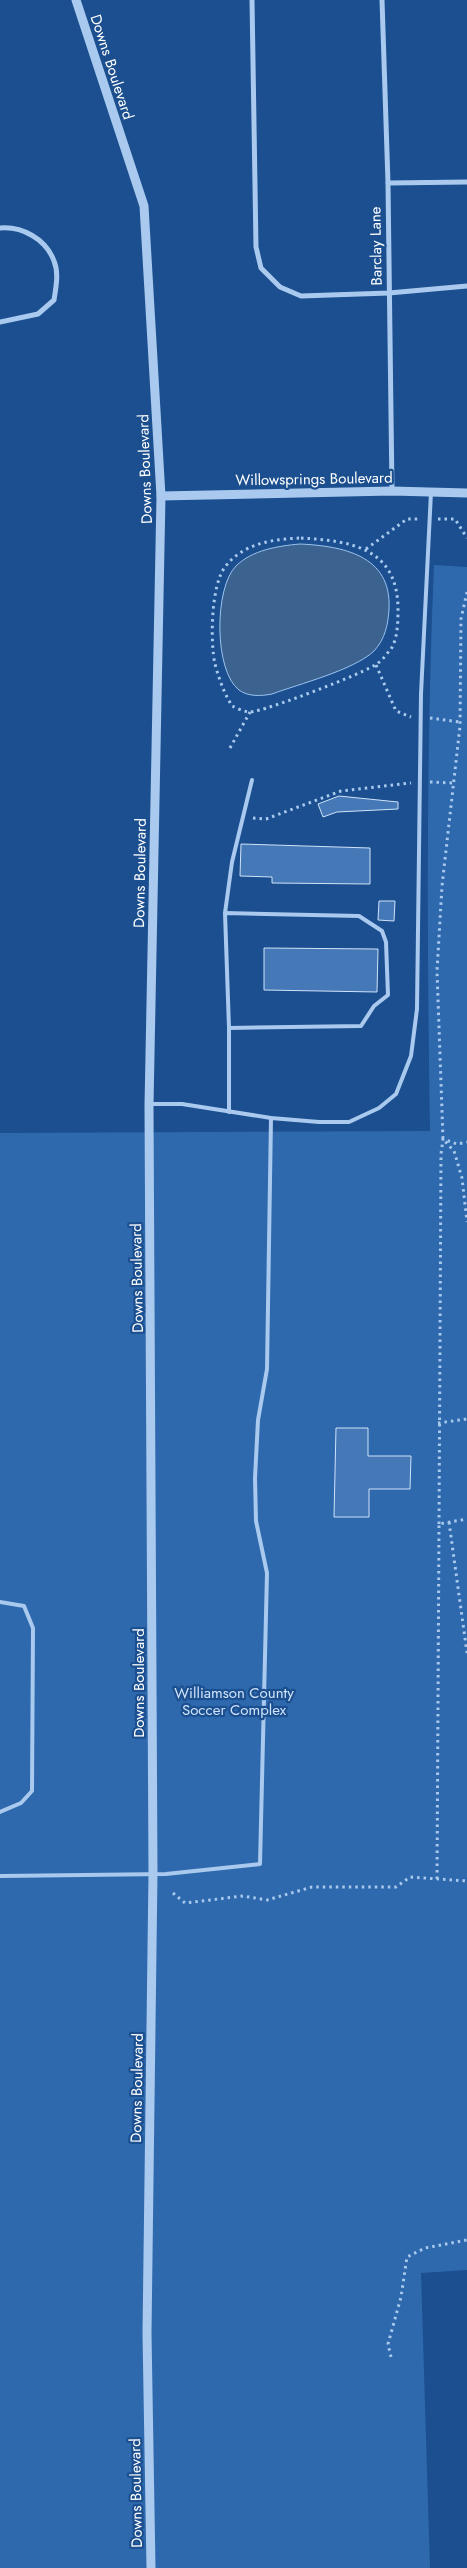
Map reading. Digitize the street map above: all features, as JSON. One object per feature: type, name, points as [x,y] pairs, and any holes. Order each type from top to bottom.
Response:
[{"type":"street","name":"Downs Boulevard","points":[[76,0],[144,206],[161,496],[149,1104],[154,1873],[147,2332],[151,2568]]},
{"type":"street","points":[[252,0],[256,247],[261,268],[280,287],[301,296],[389,293],[467,286]]},
{"type":"street","name":"Barclay Lane","points":[[382,0],[388,183],[392,491]]},
{"type":"street","points":[[388,183],[467,182]]},
{"type":"street","points":[[0,228],[9,227],[30,233],[47,248],[54,261],[57,281],[54,300],[38,314],[10,322],[0,322]]},
{"type":"street","name":"Willowsprings Boulevard","points":[[161,496],[392,491],[467,493]]},
{"type":"lane","points":[[149,1104],[182,1104],[270,1118],[319,1122],[349,1122],[379,1108],[396,1094],[411,1056],[417,1009],[421,694],[431,492]]},
{"type":"lane","points":[[229,1112],[226,914],[232,862],[252,780]]},
{"type":"lane","points":[[226,914],[359,916],[382,931],[386,942],[388,995],[374,1006],[361,1026],[229,1028]]},
{"type":"lane","points":[[0,1876],[166,1874],[260,1864],[267,1572],[256,1521],[255,1478],[258,1420],[267,1369],[270,1118]]},
{"type":"lane","points":[[0,1602],[24,1606],[33,1628],[32,1791],[21,1803],[0,1812]]},
{"type":"path","points":[[230,748],[250,712],[360,674],[378,664],[392,647],[398,626],[398,596],[390,573],[378,557],[357,546],[328,540],[301,538],[271,539],[244,550],[225,567],[216,590],[215,662],[223,689],[232,706],[250,712]]},
{"type":"path","points":[[437,1879],[438,1423],[441,1154],[443,1139],[437,971],[442,886],[460,726],[461,619],[467,592]]},
{"type":"path","points":[[421,782],[454,783]]},
{"type":"path","points":[[249,818],[266,819],[341,791],[414,783]]},
{"type":"path","points":[[443,1139],[457,1144],[467,1142]]},
{"type":"path","points":[[443,1139],[454,1151],[462,1178],[467,1222]]},
{"type":"path","points":[[438,1423],[467,1419]]},
{"type":"path","points":[[439,1524],[467,1519]]},
{"type":"path","points":[[449,1522],[467,1653]]},
{"type":"path","points":[[173,1893],[185,1903],[242,1896],[267,1900],[312,1887],[396,1887],[410,1877],[467,1881]]},
{"type":"path","points":[[391,2357],[388,2344],[401,2297],[407,2257],[425,2248],[467,2240]]},
{"type":"green space","name":"Williamson County Soccer Complex","points":[[434,565],[467,567],[467,2270],[421,2273],[430,2568],[0,2568],[0,1133],[430,1131],[428,848]]},
{"type":"shaded area","points":[[300,544],[332,547],[347,551],[373,565],[382,576],[388,591],[389,609],[385,632],[381,642],[374,651],[365,658],[340,670],[272,694],[247,694],[239,690],[231,680],[225,666],[221,648],[221,610],[229,577],[236,566],[250,556],[274,548]]},
{"type":"building","points":[[339,796],[398,802],[398,809],[337,812],[323,817],[318,804]]},
{"type":"building","points":[[241,844],[370,848],[370,884],[272,883],[272,877],[240,876]]},
{"type":"building","points":[[379,901],[395,901],[394,921],[378,920]]},
{"type":"building","points":[[264,948],[378,949],[377,992],[264,990]]},
{"type":"building","points":[[336,1428],[368,1428],[368,1456],[411,1456],[410,1489],[369,1489],[369,1517],[334,1517]]}]
